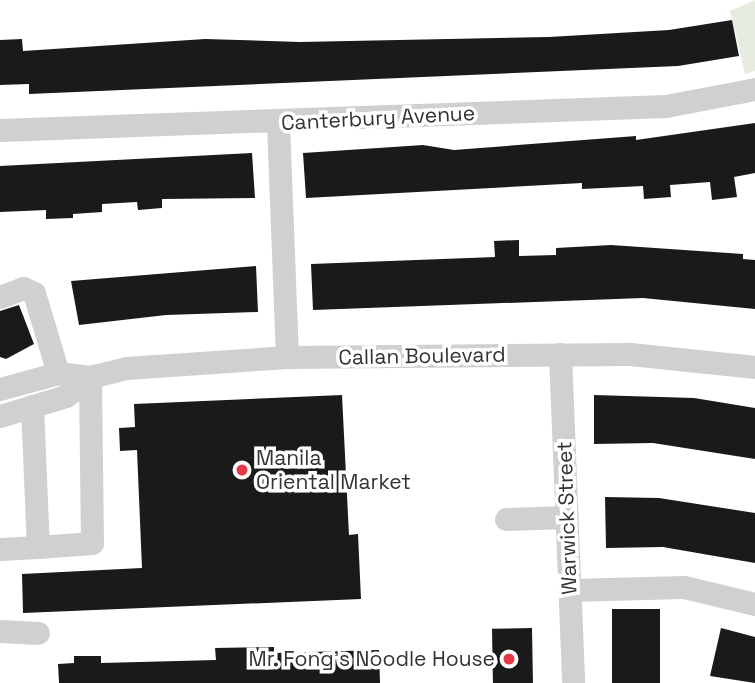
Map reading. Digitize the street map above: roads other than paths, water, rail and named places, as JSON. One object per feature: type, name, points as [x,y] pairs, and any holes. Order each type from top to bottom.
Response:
[{"type":"street","name":"Canterbury Avenue","points":[[0,130],[278,123],[666,106],[755,89]]},
{"type":"street","points":[[278,123],[288,357]]},
{"type":"street","points":[[0,297],[23,288],[34,293],[58,373]]},
{"type":"street","name":"Warwick Street","points":[[560,354],[573,683]]},
{"type":"street","name":"Callan Boulevard","points":[[0,389],[58,373],[90,377],[126,368],[288,357],[630,354],[755,367]]},
{"type":"street","points":[[0,549],[92,543],[90,377]]},
{"type":"street","name":"Callan Boulevard","points":[[0,416],[66,396],[90,377]]},
{"type":"street","points":[[32,405],[38,547]]},
{"type":"street","points":[[506,519],[567,517]]},
{"type":"street","points":[[570,590],[684,587],[755,604]]},
{"type":"street","points":[[0,631],[38,633]]},
{"type":"place","name":"Manila Oriental Market","points":[[242,470]]},
{"type":"place","name":"Mr. Fong's Noodle House","points":[[509,659]]}]
